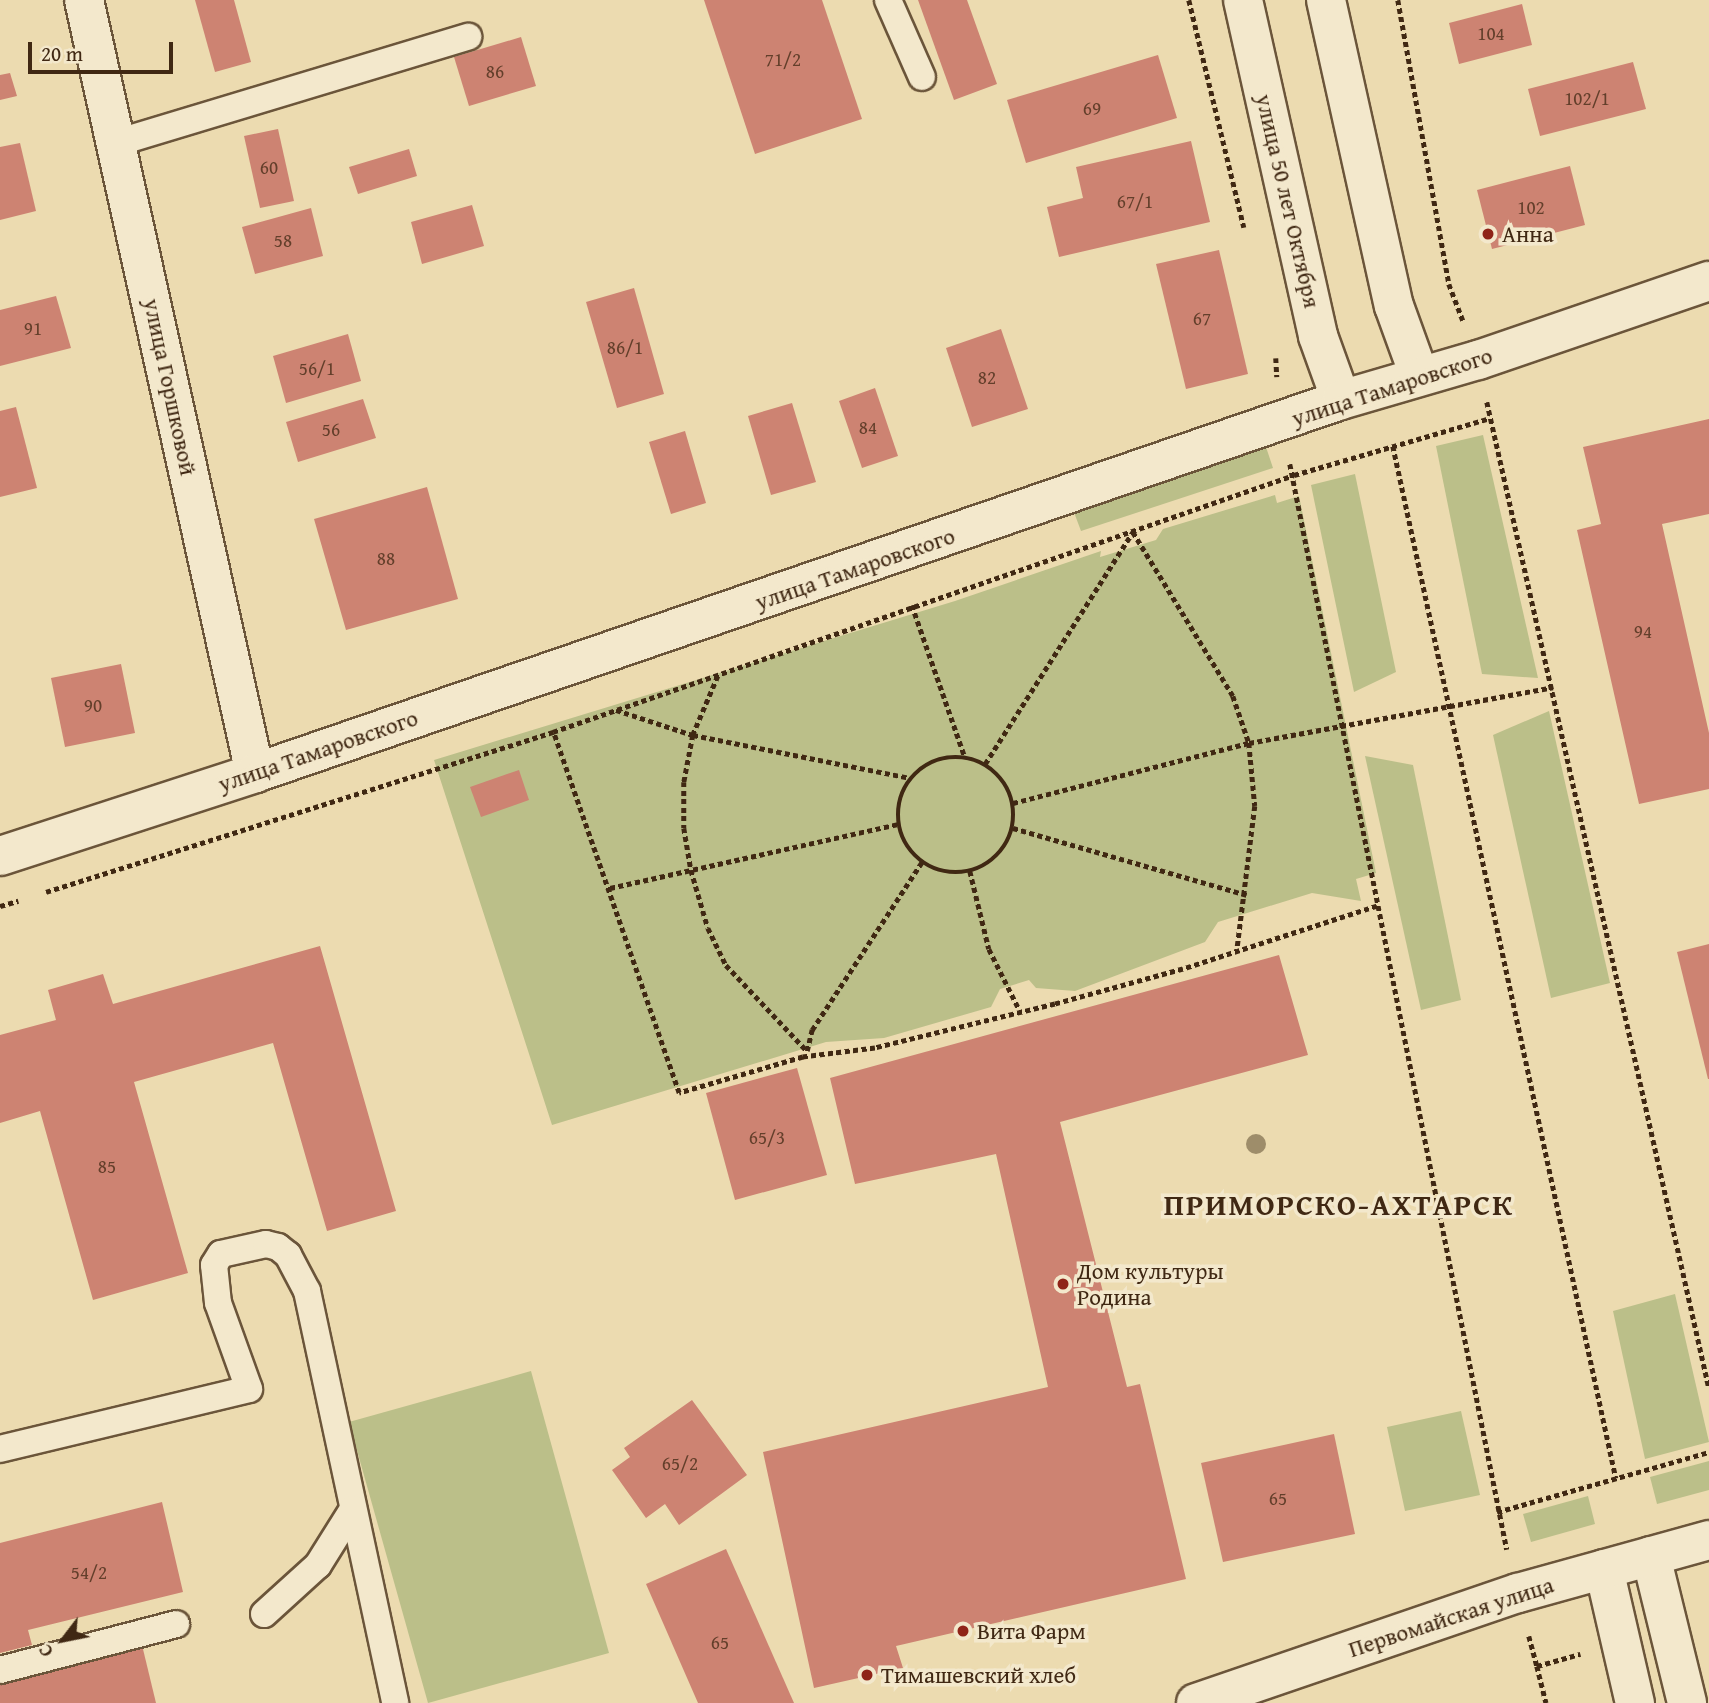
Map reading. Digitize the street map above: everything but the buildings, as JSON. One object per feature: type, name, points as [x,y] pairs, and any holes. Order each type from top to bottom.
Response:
[{"type":"street","name":"улица Горшковой","points":[[84,0],[255,773]]},
{"type":"street","name":"улица 50 лет Октября","points":[[1242,0],[1318,336],[1341,400]]},
{"type":"street","points":[[1326,0],[1394,306],[1419,375]]},
{"type":"street","name":"улица Тамаровского","points":[[0,856],[255,773],[1276,425],[1341,400],[1419,375],[1478,360],[1709,281]]},
{"type":"street","name":"Первомайская улица","points":[[1196,1703],[1604,1569],[1709,1540]]},
{"type":"street","points":[[1651,1556],[1687,1703]]},
{"type":"street","points":[[1604,1569],[1635,1703]]},
{"type":"lane","points":[[888,0],[922,77]]},
{"type":"lane","points":[[116,143],[468,37]]},
{"type":"lane","points":[[0,1449],[249,1389],[233,1356],[218,1303],[214,1265],[221,1254],[266,1244],[288,1255],[307,1291],[395,1703]]},
{"type":"lane","points":[[264,1614],[318,1565],[353,1509]]},
{"type":"lane","points":[[0,1670],[176,1624]]},
{"type":"path","points":[[1189,0],[1247,240]]},
{"type":"path","points":[[1398,0],[1449,284],[1478,360],[1709,1388]]},
{"type":"path","points":[[1273,346],[1276,425],[1294,475],[1497,1512],[1709,1452]]},
{"type":"path","points":[[40,894],[552,732],[718,676],[912,605],[1294,475],[1490,418]]},
{"type":"path","points":[[1394,446],[1616,1478]]},
{"type":"path","points":[[1133,532],[1233,696],[1249,743],[1255,806],[1247,895],[1237,951]]},
{"type":"path","points":[[985,764],[1133,532]]},
{"type":"path","points":[[912,605],[965,757]]},
{"type":"path","points":[[718,676],[693,735],[684,782],[684,828],[691,870],[708,928],[726,965],[807,1051]]},
{"type":"path","points":[[1013,803],[1249,743],[1343,723],[1450,708],[1553,687]]},
{"type":"path","points":[[616,710],[693,735],[910,778]]},
{"type":"path","points":[[552,732],[610,888],[678,1093],[803,1057],[875,1048],[1021,1011],[1237,951],[1377,906]]},
{"type":"path","points":[[965,757],[985,764],[1005,783],[1013,803],[1013,828],[996,858],[970,871],[945,872],[922,862],[904,842],[899,824],[900,801],[910,778],[935,760],[965,757]]},
{"type":"path","points":[[610,888],[899,824]]},
{"type":"path","points":[[1013,828],[1247,895]]},
{"type":"path","points":[[803,1057],[813,1030],[922,862]]},
{"type":"path","points":[[970,871],[989,949],[1021,1011]]},
{"type":"path","points":[[0,906],[26,898]]},
{"type":"path","points":[[1537,1666],[1546,1703]]},
{"type":"green space","points":[[1483,435],[1538,678],[1482,674],[1436,446]]},
{"type":"green space","points":[[1265,444],[1273,468],[1081,531],[1072,507]]},
{"type":"green space","points":[[1355,474],[1396,672],[1354,692],[1311,485]]},
{"type":"green space","points":[[1275,495],[1277,503],[1299,496],[1376,873],[1356,879],[1361,901],[1312,893],[1218,922],[1205,942],[1075,991],[1036,988],[1029,980],[1000,989],[991,1007],[884,1038],[826,1042],[552,1125],[434,760],[955,601],[1101,551],[1100,557],[1156,540],[1163,529]]},
{"type":"green space","points":[[1549,711],[1610,983],[1551,998],[1493,735]]},
{"type":"green space","points":[[1365,756],[1413,765],[1461,1000],[1421,1010]]},
{"type":"green space","points":[[1675,1294],[1709,1442],[1645,1459],[1613,1311]]},
{"type":"green space","points":[[531,1371],[609,1653],[428,1703],[349,1422]]},
{"type":"green space","points":[[1461,1411],[1480,1495],[1405,1511],[1387,1427]]},
{"type":"green space","points":[[1709,1461],[1709,1490],[1657,1504],[1650,1477]]},
{"type":"green space","points":[[1588,1496],[1595,1524],[1531,1542],[1523,1514]]},
{"type":"place","name":"Анна","points":[[1488,234]]},
{"type":"place","name":"Дом культуры Родина","points":[[1063,1284]]},
{"type":"place","name":"Вита Фарм","points":[[963,1631]]},
{"type":"place","name":"Тимашевский хлеб","points":[[867,1675]]},
{"type":"district","name":"ПРИМОРСКО-АХТАРСК","points":[[1339,1204]]}]
